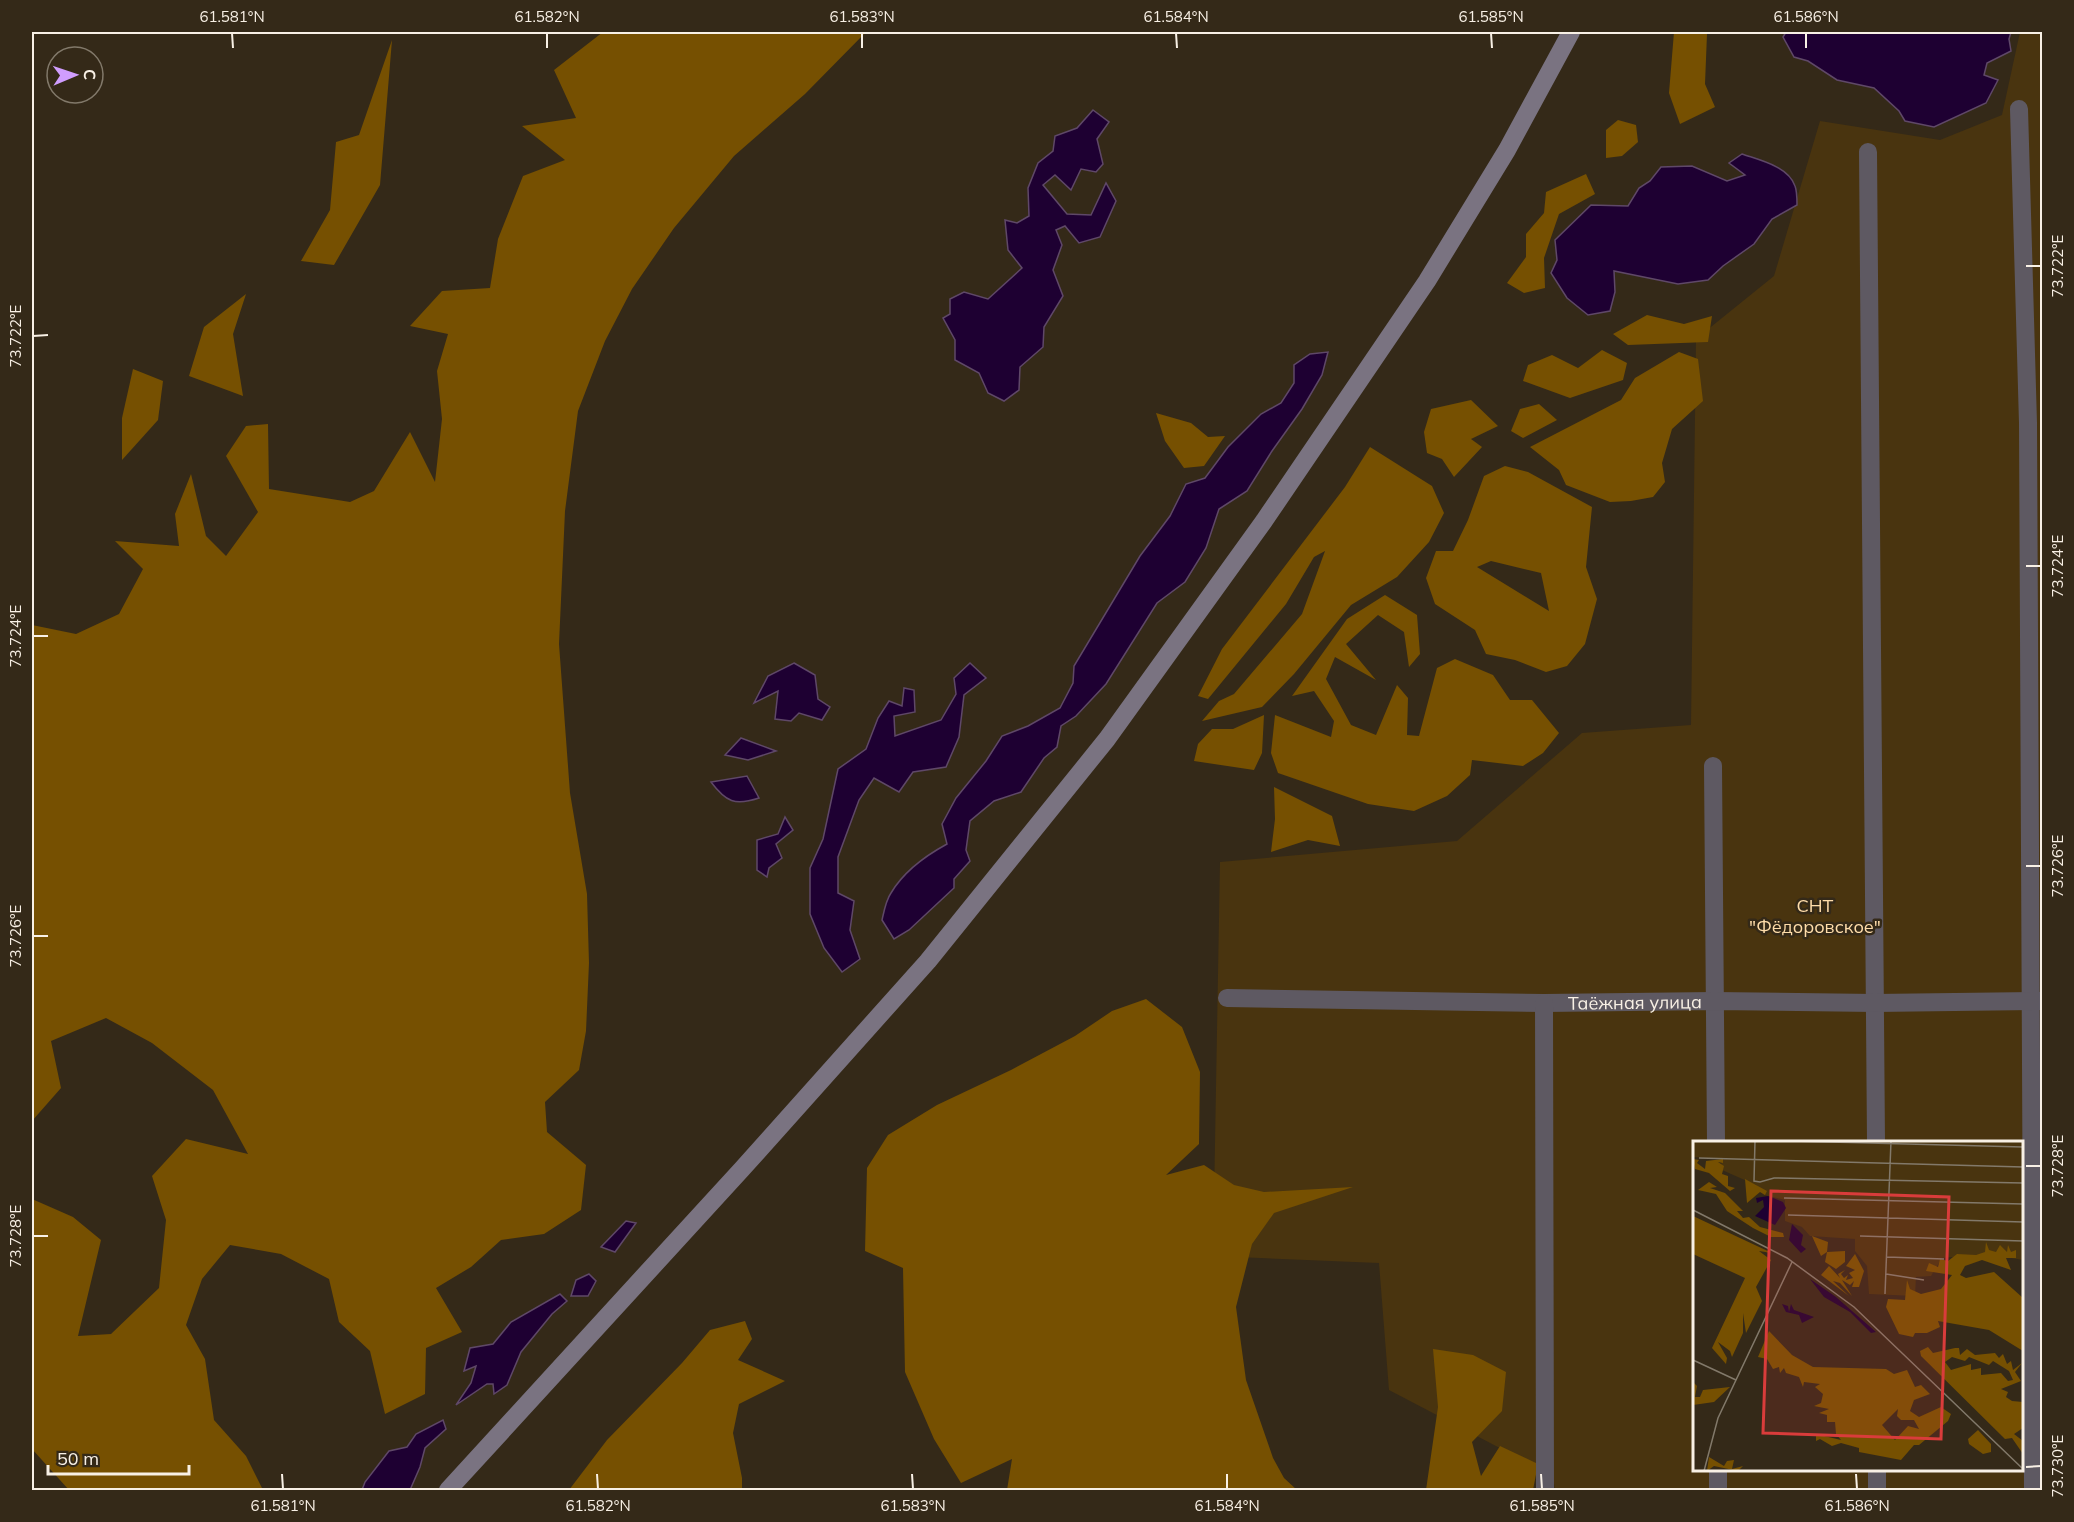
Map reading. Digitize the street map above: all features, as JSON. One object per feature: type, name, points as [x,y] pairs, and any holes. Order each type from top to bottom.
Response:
[{"type":"main road","points":[[448,1491],[750,1161],[928,961],[1107,739],[1264,521],[1427,280],[1507,150],[1571,32]]},
{"type":"street","points":[[2019,109],[2028,435],[2036,1001],[2033,1491]]},
{"type":"street","points":[[1868,152],[1876,1141]]},
{"type":"street","points":[[1713,766],[1716,1141]]},
{"type":"street","name":"Таёжная улица","points":[[1227,998],[1544,1003],[2036,1001]]},
{"type":"street","points":[[1544,1003],[1545,1491]]},
{"type":"street","points":[[1718,1471],[1718,1491]]},
{"type":"street","points":[[1877,1471],[1877,1491]]},
{"type":"green space","name":"СНТ \"Фёдоровское\"","points":[[2020,32],[2042,32],[2042,1490],[1555,1490],[1553,1476],[1389,1390],[1379,1263],[1213,1256],[1220,862],[1457,841],[1582,733],[1691,725],[1696,339],[1774,276],[1820,121],[1940,140],[2002,115]]},
{"type":"shaded area","points":[[603,32],[866,32],[805,94],[734,156],[674,228],[632,289],[605,341],[578,411],[565,511],[559,644],[570,793],[587,894],[589,963],[586,1031],[579,1070],[545,1102],[547,1132],[586,1165],[581,1210],[544,1234],[501,1240],[471,1267],[436,1288],[462,1332],[426,1348],[425,1394],[385,1414],[370,1351],[339,1322],[329,1279],[281,1254],[230,1245],[202,1279],[186,1325],[205,1359],[214,1420],[246,1456],[263,1490],[69,1490],[32,1449],[32,1199],[73,1217],[101,1240],[78,1336],[111,1334],[159,1288],[166,1220],[152,1176],[186,1139],[248,1154],[213,1090],[152,1043],[106,1018],[51,1041],[61,1088],[32,1121],[32,625],[76,634],[119,614],[143,569],[115,541],[179,546],[175,514],[191,474],[206,536],[226,556],[258,512],[226,456],[246,426],[268,424],[269,489],[350,502],[374,491],[410,432],[435,482],[442,419],[437,371],[448,334],[410,326],[442,291],[490,288],[498,239],[523,176],[565,160],[522,126],[576,118],[554,70]]},
{"type":"shaded area","points":[[1674,32],[1710,32],[1707,34],[1705,84],[1715,107],[1680,124],[1669,93]]},
{"type":"shaded area","points":[[1786,32],[2011,32],[2009,39],[2011,51],[1987,63],[1984,75],[1998,80],[1986,103],[1934,127],[1905,121],[1899,111],[1874,88],[1837,80],[1808,61],[1794,57],[1783,37]]},
{"type":"shaded area","points":[[392,40],[380,185],[334,265],[301,261],[330,210],[336,142],[359,135]]},
{"type":"shaded area","points":[[1093,110],[1109,122],[1097,139],[1103,164],[1096,172],[1081,169],[1071,190],[1055,175],[1043,185],[1067,214],[1091,215],[1106,183],[1116,201],[1100,237],[1079,243],[1065,226],[1056,230],[1062,245],[1053,270],[1063,296],[1044,327],[1043,347],[1020,367],[1019,390],[1004,401],[988,393],[979,373],[955,360],[955,340],[943,318],[950,314],[950,299],[964,292],[988,299],[1022,268],[1008,250],[1005,220],[1017,223],[1029,216],[1028,188],[1038,163],[1053,151],[1055,136],[1077,128]]},
{"type":"shaded area","points":[[1618,120],[1636,125],[1638,142],[1622,156],[1606,158],[1606,130]]},
{"type":"shaded area","points":[[1742,154],[1764,161],[1786,173],[1797,193],[1797,205],[1772,219],[1754,244],[1708,280],[1678,284],[1614,271],[1615,292],[1610,311],[1588,315],[1567,298],[1551,273],[1557,260],[1555,240],[1591,205],[1628,206],[1639,188],[1650,181],[1661,167],[1692,166],[1727,181],[1745,175],[1729,163]]},
{"type":"shaded area","points":[[1586,174],[1595,194],[1559,214],[1544,258],[1545,288],[1524,293],[1507,283],[1526,257],[1526,234],[1544,213],[1546,192]]},
{"type":"shaded area","points":[[246,294],[233,334],[243,396],[189,376],[204,327]]},
{"type":"shaded area","points":[[1647,315],[1684,324],[1712,316],[1708,342],[1628,345],[1613,334]]},
{"type":"shaded area","points":[[1602,350],[1627,363],[1623,380],[1570,398],[1523,381],[1528,365],[1552,355],[1578,368]]},
{"type":"shaded area","points":[[1328,352],[1322,375],[1247,491],[1219,509],[1206,548],[1185,582],[1157,603],[1106,684],[1076,716],[1061,726],[1057,747],[1044,758],[1021,792],[994,801],[970,821],[966,850],[970,861],[954,879],[954,888],[909,930],[894,939],[882,920],[886,902],[891,893],[916,865],[947,844],[942,824],[956,798],[986,761],[1002,736],[1028,726],[1060,708],[1073,683],[1074,666],[1140,556],[1170,516],[1186,484],[1205,478],[1228,447],[1261,414],[1281,403],[1294,383],[1294,365],[1310,354]]},
{"type":"shaded area","points":[[1679,352],[1698,359],[1703,401],[1672,429],[1662,463],[1665,482],[1653,497],[1610,502],[1566,485],[1559,470],[1530,447],[1621,400],[1635,378]]},
{"type":"shaded area","points":[[133,369],[163,381],[158,420],[122,460],[122,418]]},
{"type":"shaded area","points":[[1471,400],[1498,426],[1471,439],[1482,447],[1454,477],[1442,459],[1427,453],[1424,432],[1431,409]]},
{"type":"shaded area","points":[[1539,404],[1557,420],[1523,438],[1511,431],[1520,409]]},
{"type":"shaded area","points":[[1156,413],[1191,423],[1208,437],[1225,436],[1204,466],[1184,468],[1165,441]]},
{"type":"shaded area","points":[[1370,447],[1432,486],[1444,513],[1429,542],[1397,577],[1351,605],[1294,674],[1262,707],[1202,721],[1219,701],[1234,694],[1302,614],[1325,551],[1314,557],[1286,604],[1208,699],[1198,696],[1222,649],[1345,487]]},
{"type":"shaded area","points":[[1505,466],[1528,472],[1592,507],[1586,567],[1597,599],[1585,644],[1567,666],[1546,672],[1515,660],[1486,654],[1475,630],[1435,604],[1426,578],[1436,551],[1453,551],[1468,520],[1484,476]],"holes":[[[1491,561],[1541,573],[1549,611],[1477,567]]]},
{"type":"shaded area","points":[[1385,595],[1417,615],[1420,654],[1409,667],[1404,632],[1378,615],[1346,644],[1376,680],[1335,657],[1326,679],[1351,725],[1376,735],[1397,685],[1408,698],[1407,735],[1419,736],[1437,668],[1455,659],[1493,675],[1510,700],[1532,700],[1559,733],[1543,753],[1523,766],[1472,760],[1470,775],[1447,796],[1414,811],[1368,804],[1278,773],[1271,753],[1275,715],[1331,737],[1334,721],[1314,691],[1292,696],[1347,619]]},
{"type":"shaded area","points":[[794,663],[815,675],[818,699],[830,707],[822,720],[799,713],[791,721],[775,719],[778,691],[754,703],[768,676]]},
{"type":"shaded area","points":[[970,663],[986,678],[964,695],[959,737],[946,767],[913,772],[899,792],[874,778],[859,800],[838,857],[838,893],[854,901],[850,930],[860,959],[842,972],[824,948],[810,914],[810,868],[823,839],[838,769],[866,749],[878,718],[889,701],[902,706],[904,688],[914,690],[915,712],[894,716],[895,736],[941,720],[956,694],[954,678]]},
{"type":"shaded area","points":[[1264,715],[1262,753],[1254,770],[1194,761],[1198,744],[1212,729],[1233,729]]},
{"type":"shaded area","points":[[741,738],[776,751],[748,760],[725,755]]},
{"type":"shaded area","points":[[747,776],[759,798],[737,802],[726,798],[711,782]]},
{"type":"shaded area","points":[[1274,787],[1332,816],[1340,846],[1308,840],[1271,852],[1275,819]]},
{"type":"shaded area","points":[[785,817],[793,830],[776,844],[782,858],[769,868],[767,877],[757,870],[757,840],[778,834]]},
{"type":"shaded area","points":[[1146,999],[1182,1027],[1200,1072],[1199,1144],[1166,1175],[1204,1165],[1234,1185],[1264,1192],[1353,1187],[1274,1213],[1252,1244],[1236,1307],[1246,1380],[1273,1458],[1284,1478],[1297,1490],[1007,1490],[1012,1459],[961,1483],[934,1439],[905,1372],[903,1268],[865,1251],[867,1168],[888,1135],[937,1105],[1075,1036],[1112,1011]]},
{"type":"shaded area","points":[[626,1221],[636,1223],[615,1252],[601,1247]]},
{"type":"shaded area","points":[[589,1274],[596,1281],[588,1296],[571,1296],[576,1280]]},
{"type":"shaded area","points":[[560,1294],[567,1301],[552,1314],[521,1352],[507,1385],[494,1394],[493,1384],[487,1384],[456,1405],[471,1383],[476,1366],[464,1371],[470,1348],[493,1344],[511,1322]]},
{"type":"shaded area","points":[[745,1321],[752,1339],[738,1360],[785,1381],[739,1404],[733,1433],[742,1478],[742,1490],[569,1490],[607,1440],[682,1363],[710,1330]]},
{"type":"shaded area","points":[[1433,1349],[1473,1355],[1506,1372],[1502,1411],[1472,1442],[1481,1476],[1500,1446],[1538,1464],[1533,1490],[1426,1490],[1438,1407]]},
{"type":"shaded area","points":[[443,1420],[446,1429],[425,1448],[410,1490],[362,1490],[365,1482],[389,1451],[407,1447],[416,1434]]}]
